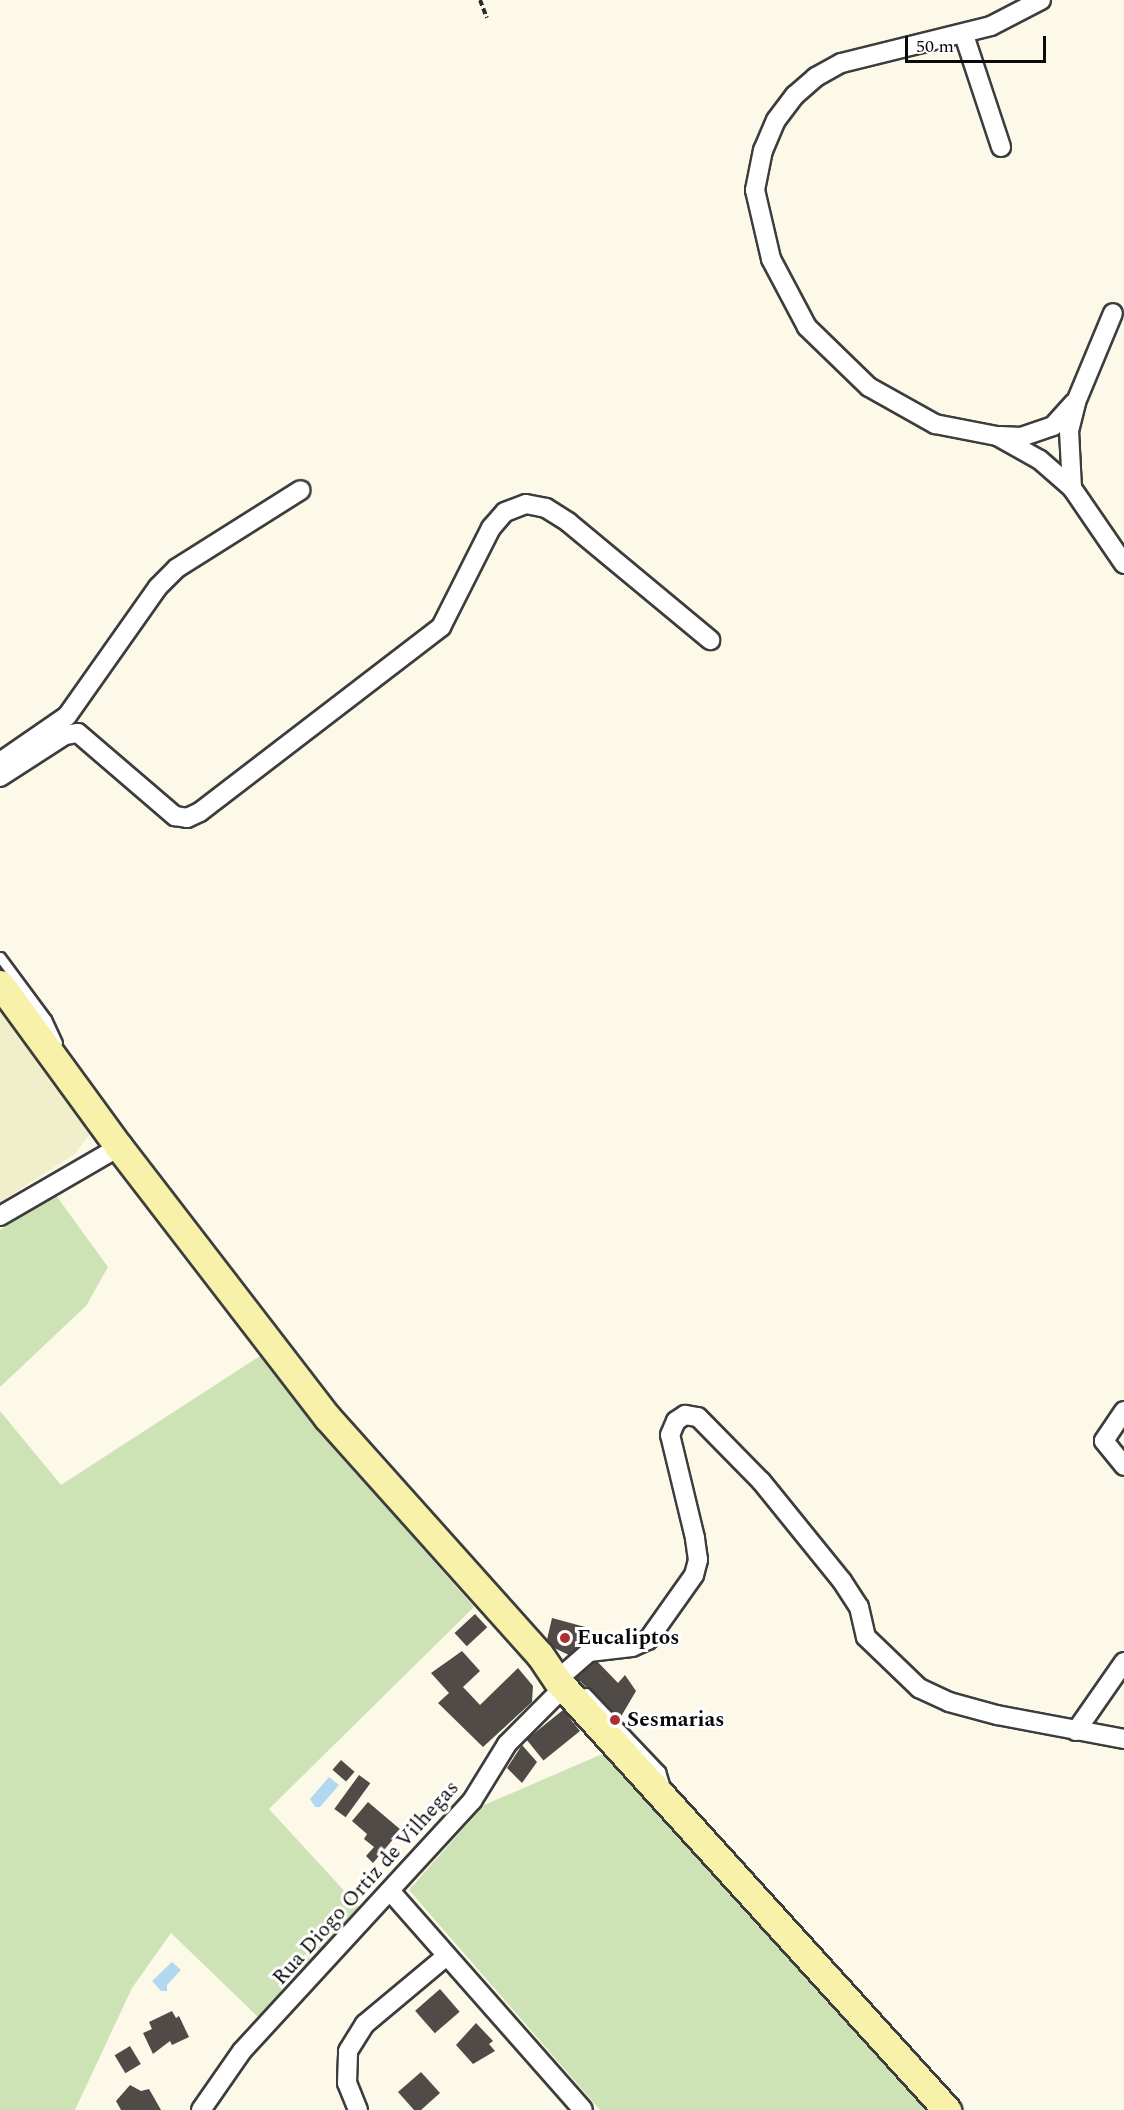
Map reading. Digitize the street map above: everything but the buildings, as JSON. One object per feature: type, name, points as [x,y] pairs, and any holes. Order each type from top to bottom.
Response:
[{"type":"main road","points":[[0,984],[119,1147],[327,1417],[540,1655],[561,1684],[947,2110]]},
{"type":"street","points":[[1041,0],[964,35],[841,63],[816,77],[795,95],[776,120],[763,150],[755,190],[771,259],[807,327],[869,387],[935,424],[997,436],[1021,437],[1053,426],[1076,402]]},
{"type":"street","points":[[964,35],[1001,147]]},
{"type":"street","points":[[1072,488],[1069,431],[1076,402],[1113,313]]},
{"type":"street","points":[[997,436],[1041,460],[1072,488],[1124,564]]},
{"type":"street","points":[[0,762],[67,716],[158,587],[177,568],[302,490]]},
{"type":"street","points":[[0,777],[65,735],[78,733],[175,816],[187,818],[200,812],[441,627],[490,528],[505,512],[526,504],[546,508],[568,522],[710,640]]},
{"type":"street","points":[[0,1216],[119,1147]]},
{"type":"street","points":[[1124,1411],[1104,1441],[1124,1466]]},
{"type":"street","name":"Rua Diogo Ortiz de Vilhegas","points":[[201,2110],[242,2051],[391,1892],[472,1801],[507,1744],[589,1652],[632,1647],[648,1640],[694,1575],[698,1560],[695,1538],[670,1435],[676,1421],[685,1415],[698,1417],[760,1481],[842,1581],[859,1607],[866,1637],[919,1688],[949,1702],[1076,1731]]},
{"type":"street","points":[[1124,1662],[1076,1731],[1124,1739]]},
{"type":"street","points":[[391,1892],[445,1957],[583,2110]]},
{"type":"street","points":[[358,2110],[347,2083],[348,2051],[365,2024],[445,1957]]},
{"type":"lane","points":[[0,957],[46,1019],[87,1104]]},
{"type":"path","points":[[480,0],[487,18]]},
{"type":"shaded area","points":[[0,1008],[90,1133],[75,1154],[0,1202]]},
{"type":"green space","points":[[55,1194],[108,1267],[86,1306],[0,1387],[0,1230]]},
{"type":"green space","points":[[260,1356],[321,1433],[474,1607],[269,1809],[360,1908],[258,2017],[171,1933],[132,1988],[75,2110],[0,2110],[0,1411],[61,1485]]},
{"type":"green space","points":[[607,1752],[939,2110],[600,2110],[409,1890],[484,1805]]},
{"type":"water","points":[[329,1777],[339,1785],[320,1807],[315,1807],[310,1799]]},
{"type":"water","points":[[172,1962],[181,1970],[167,1985],[167,1991],[161,1991],[152,1981]]},
{"type":"place","name":"Eucaliptos","points":[[565,1638]]},
{"type":"place","name":"Sesmarias","points":[[615,1720]]}]
